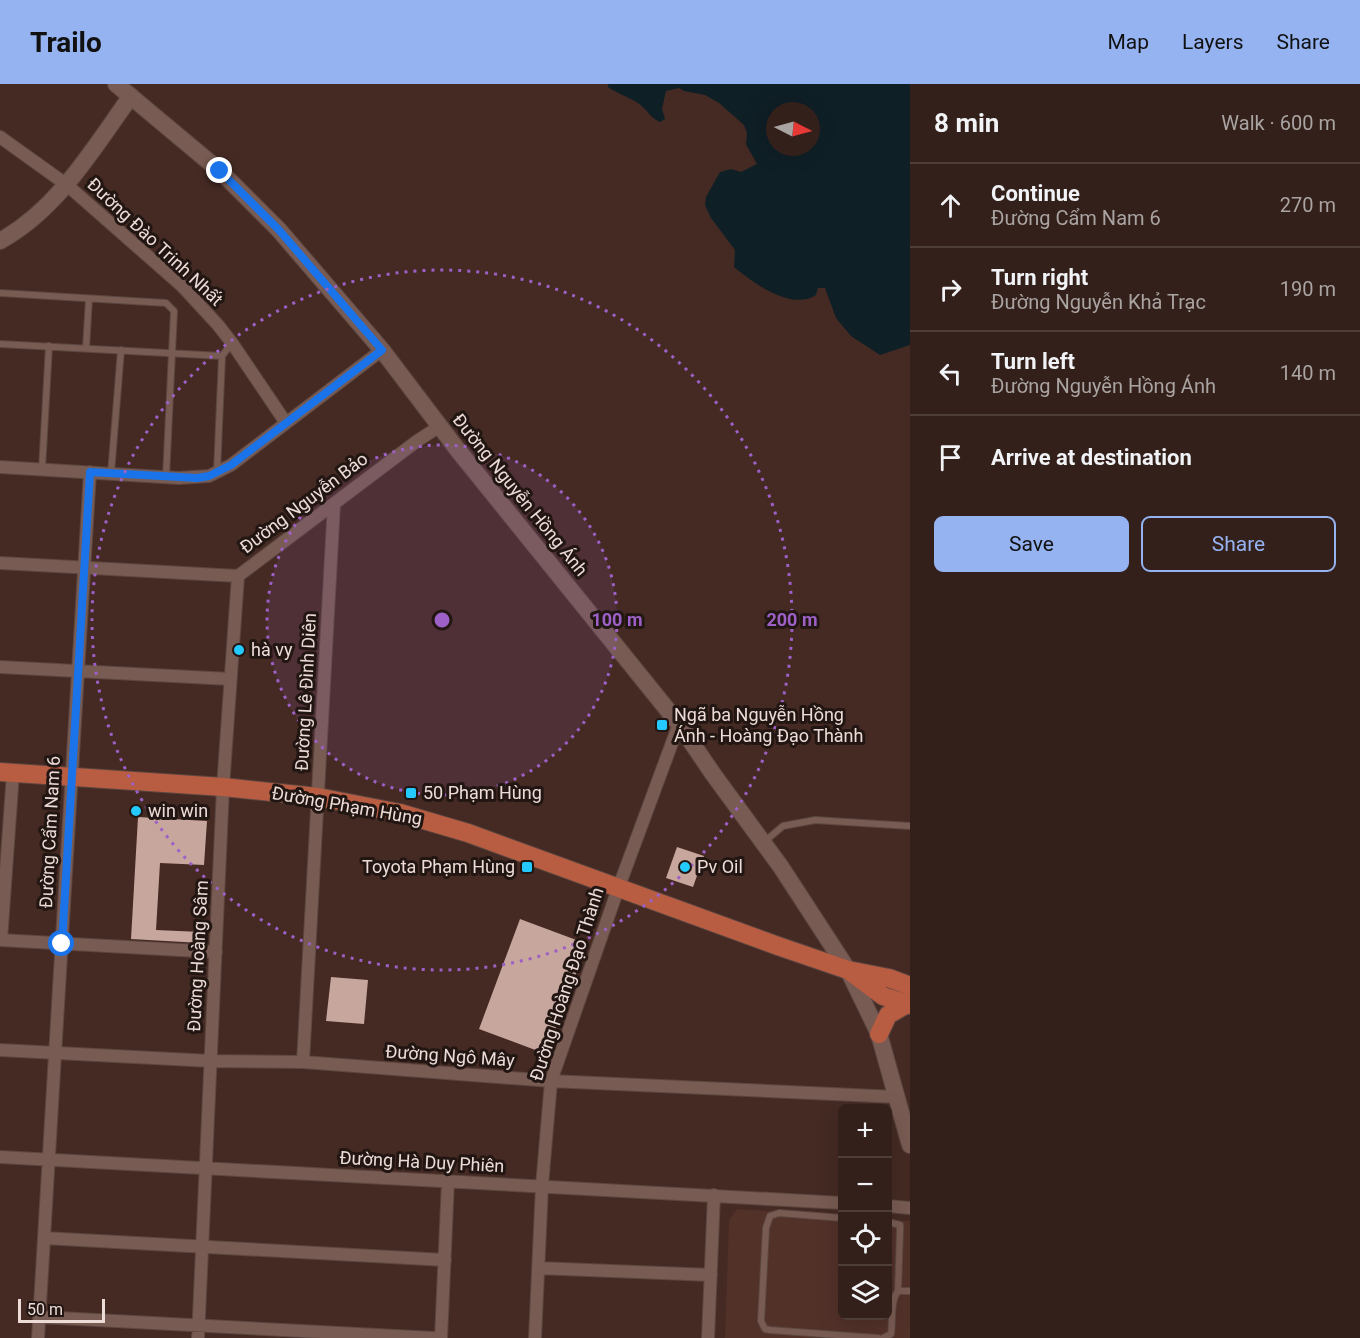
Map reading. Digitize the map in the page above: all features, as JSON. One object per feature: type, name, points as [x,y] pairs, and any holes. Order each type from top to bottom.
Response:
[{"type":"main road","name":"Đường Phạm Hùng","points":[[7,773],[224,787],[318,798],[400,813],[435,822],[849,970],[889,978],[909,998]]},
{"type":"main road","points":[[879,1034],[888,1015],[909,998]]},
{"type":"street","name":"Đường Nguyễn Hồng Ánh","points":[[116,84],[220,171],[279,230],[382,350],[440,426],[679,724],[763,842],[849,970],[879,1034],[910,1144]]},
{"type":"street","points":[[0,241],[18,231],[67,184],[131,96]]},
{"type":"street","name":"Đường Đào Trinh Nhất","points":[[0,137],[67,184],[182,286],[232,343],[286,423]]},
{"type":"street","points":[[0,467],[197,478],[217,473],[231,465],[382,350]]},
{"type":"street","name":"Đường Nguyễn Bảo","points":[[0,563],[238,576],[440,426]]},
{"type":"street","name":"Đường Cẩm Nam 6","points":[[38,1338],[90,472]]},
{"type":"street","name":"Đường Lê Đình Diên","points":[[303,1062],[334,504]]},
{"type":"street","name":"Đường Hoàng Sâm","points":[[198,1332],[224,787],[238,576]]},
{"type":"street","points":[[0,668],[230,678]]},
{"type":"street","name":"Đường Hoàng Đạo Thành","points":[[535,1338],[542,1186],[551,1081],[679,724]]},
{"type":"street","points":[[7,773],[1,940],[216,952]]},
{"type":"street","name":"Đường Ngô Mây","points":[[0,1050],[211,1061],[303,1062],[551,1081],[897,1097]]},
{"type":"street","name":"Đường Hà Duy Phiên","points":[[0,1157],[838,1203]]},
{"type":"street","points":[[441,1338],[448,1181]]},
{"type":"street","points":[[708,1338],[714,1195]]},
{"type":"street","points":[[892,1206],[910,1208]]},
{"type":"street","points":[[44,1238],[445,1260]]},
{"type":"street","points":[[538,1268],[711,1275]]},
{"type":"street","points":[[40,1317],[198,1332],[434,1338]]},
{"type":"lane","points":[[0,293],[166,303],[174,311],[166,477]]},
{"type":"lane","points":[[86,348],[89,299]]},
{"type":"lane","points":[[217,473],[222,356],[232,343]]},
{"type":"lane","points":[[0,344],[222,356]]},
{"type":"lane","points":[[42,469],[49,346]]},
{"type":"lane","points":[[111,473],[121,350]]},
{"type":"lane","points":[[763,842],[783,826],[815,820],[910,826]]},
{"type":"lane","points":[[838,1218],[779,1213],[770,1216],[766,1228],[760,1321],[765,1329],[770,1330],[878,1338]]},
{"type":"lane","points":[[883,1338],[891,1334],[895,1294],[898,1291],[900,1225],[892,1223]]},
{"type":"lane","points":[[898,1291],[910,1291]]},
{"type":"shaded area","points":[[737,1209],[838,1216],[838,1320],[892,1320],[892,1220],[910,1221],[910,1338],[725,1338],[729,1220]]},
{"type":"water","points":[[608,84],[910,84],[910,345],[880,355],[851,336],[836,318],[825,288],[818,288],[816,295],[796,300],[773,293],[734,267],[735,250],[711,218],[705,205],[706,197],[720,172],[731,169],[741,172],[757,164],[746,144],[747,133],[744,125],[719,103],[705,95],[679,88],[666,91],[662,109],[665,119],[660,122],[638,103],[608,87]]},
{"type":"building","points":[[138,817],[207,821],[204,865],[160,863],[156,930],[201,932],[201,943],[131,939]]},
{"type":"building","name":"Pv Oil","points":[[677,847],[704,856],[693,887],[666,878]]},
{"type":"building","points":[[520,919],[587,944],[546,1054],[479,1029]]},
{"type":"building","points":[[331,977],[368,980],[364,1024],[326,1021]]},
{"type":"place","name":"hà vy","points":[[239,650]]},
{"type":"place","name":"Ngã ba Nguyễn Hồng Ánh - Hoàng Đạo Thành","points":[[662,725]]},
{"type":"place","name":"50 Phạm Hùng","points":[[411,793]]},
{"type":"place","name":"win win","points":[[136,811]]},
{"type":"place","name":"Toyota Phạm Hùng","points":[[527,867]]},
{"type":"place","name":"Pv Oil","points":[[685,867]]},
{"type":"route","points":[[62,944],[90,472],[179,478],[197,478],[217,473],[231,465],[382,350],[279,230],[220,171]]}]
